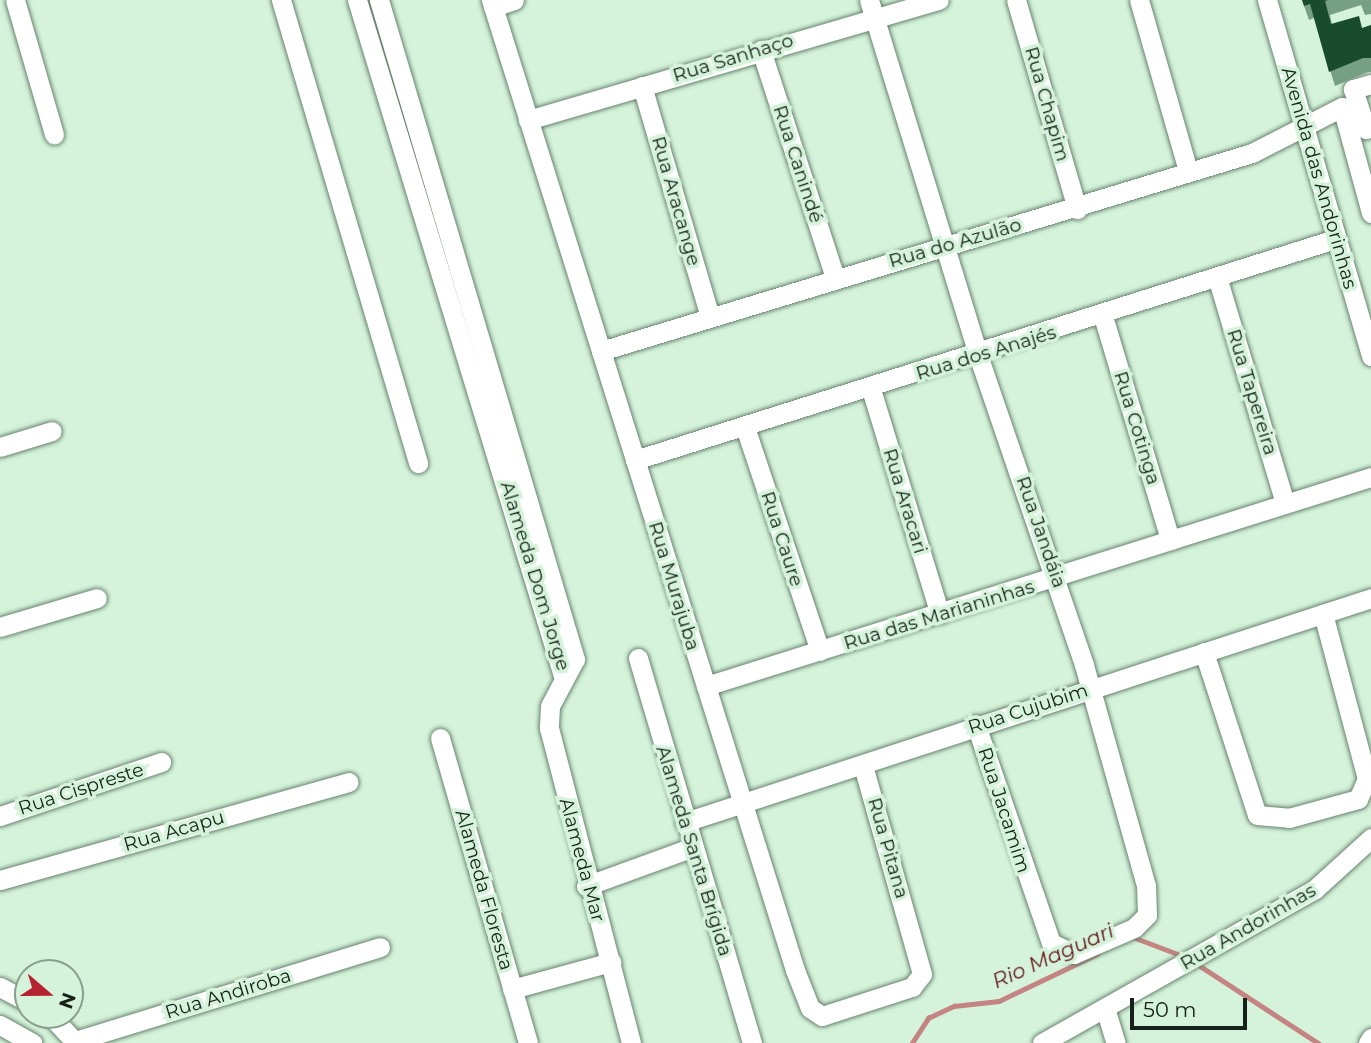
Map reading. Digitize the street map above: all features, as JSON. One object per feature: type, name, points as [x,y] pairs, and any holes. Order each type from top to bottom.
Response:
[{"type":"street","points":[[15,0],[54,134]]},
{"type":"street","points":[[281,0],[418,463]]},
{"type":"street","name":"Alameda Dom Jorge","points":[[357,0],[564,679]]},
{"type":"street","name":"Alameda Dom Jorge","points":[[379,0],[575,659],[564,679]]},
{"type":"street","points":[[492,3],[514,0]]},
{"type":"street","name":"Rua Sanhaço","points":[[528,120],[761,50],[871,8],[939,0]]},
{"type":"street","name":"Rua Chapim","points":[[1016,0],[1077,209]]},
{"type":"street","points":[[1139,0],[1188,171]]},
{"type":"street","name":"Avenida das Andorinhas","points":[[1267,0],[1307,128],[1335,239],[1371,356]]},
{"type":"street","name":"Rua Murajuba","points":[[492,3],[706,687],[746,803],[795,970],[815,1013],[828,1016],[912,987],[922,969],[912,931]]},
{"type":"street","name":"Rua Jandáia","points":[[871,8],[978,355],[1059,579],[1146,885],[1147,915],[1134,928],[1074,954],[1045,935],[1031,896]]},
{"type":"street","name":"Rua Canindé","points":[[761,50],[835,278]]},
{"type":"street","points":[[1370,206],[1350,106],[1353,89],[1371,84]]},
{"type":"street","name":"Rua Aracange","points":[[642,86],[710,317]]},
{"type":"street","points":[[1350,106],[1366,129],[1371,127]]},
{"type":"street","name":"Rua do Azulão","points":[[601,351],[944,244],[1077,209],[1307,128],[1350,106]]},
{"type":"street","name":"Rua dos Anajés","points":[[635,460],[1219,280],[1335,239]]},
{"type":"street","name":"Rua Tapereira","points":[[1219,280],[1285,503]]},
{"type":"street","name":"Rua Cotinga","points":[[1103,316],[1170,540]]},
{"type":"street","name":"Rua Aracari","points":[[871,389],[940,614]]},
{"type":"street","name":"Rua Caure","points":[[745,427],[820,651]]},
{"type":"street","points":[[0,447],[52,431]]},
{"type":"street","name":"Rua das Marianinhas","points":[[706,687],[1059,579],[1170,540],[1371,477]]},
{"type":"street","points":[[0,627],[97,598]]},
{"type":"street","name":"Rua Cujubim","points":[[685,822],[1371,598]]},
{"type":"street","points":[[1204,652],[1253,808],[1267,820],[1365,794],[1365,767],[1323,614]]},
{"type":"street","name":"Alameda Santa Brígida","points":[[638,658],[752,1043]]},
{"type":"street","name":"Alameda Mar","points":[[564,679],[550,706],[549,729],[586,886],[611,962],[631,1043]]},
{"type":"street","name":"Rua Jacamim","points":[[976,725],[1031,896]]},
{"type":"street","name":"Alameda Floresta","points":[[440,738],[527,1043]]},
{"type":"street","name":"Rua Cispreste","points":[[0,816],[161,762]]},
{"type":"street","name":"Rua Pitana","points":[[863,765],[912,931]]},
{"type":"street","name":"Rua Acapu","points":[[0,880],[348,782]]},
{"type":"street","name":"Rua Andorinhas","points":[[1042,1043],[1315,889],[1371,838]]},
{"type":"street","points":[[586,886],[693,847]]},
{"type":"street","name":"Rua Andiroba","points":[[76,1042],[380,947]]},
{"type":"street","points":[[512,989],[611,962]]},
{"type":"street","points":[[1105,1008],[1116,1043]]},
{"type":"street","points":[[0,1025],[32,1043]]},
{"type":"street","points":[[63,1029],[76,1042]]},
{"type":"street","points":[[1368,1043],[1371,1038]]},
{"type":"building","points":[[1302,0],[1328,0],[1325,1],[1331,24],[1359,16],[1362,28],[1371,25],[1371,58],[1363,58],[1329,72],[1310,4],[1304,6]]},
{"type":"waterway","name":"Rio Maguari","points":[[1133,937],[1183,956]]},
{"type":"waterway","name":"Rio Maguari","points":[[912,1043],[928,1018],[954,1006],[999,1001],[1097,954]]},
{"type":"waterway","name":"Rio Maguari","points":[[1197,964],[1318,1043]]}]
